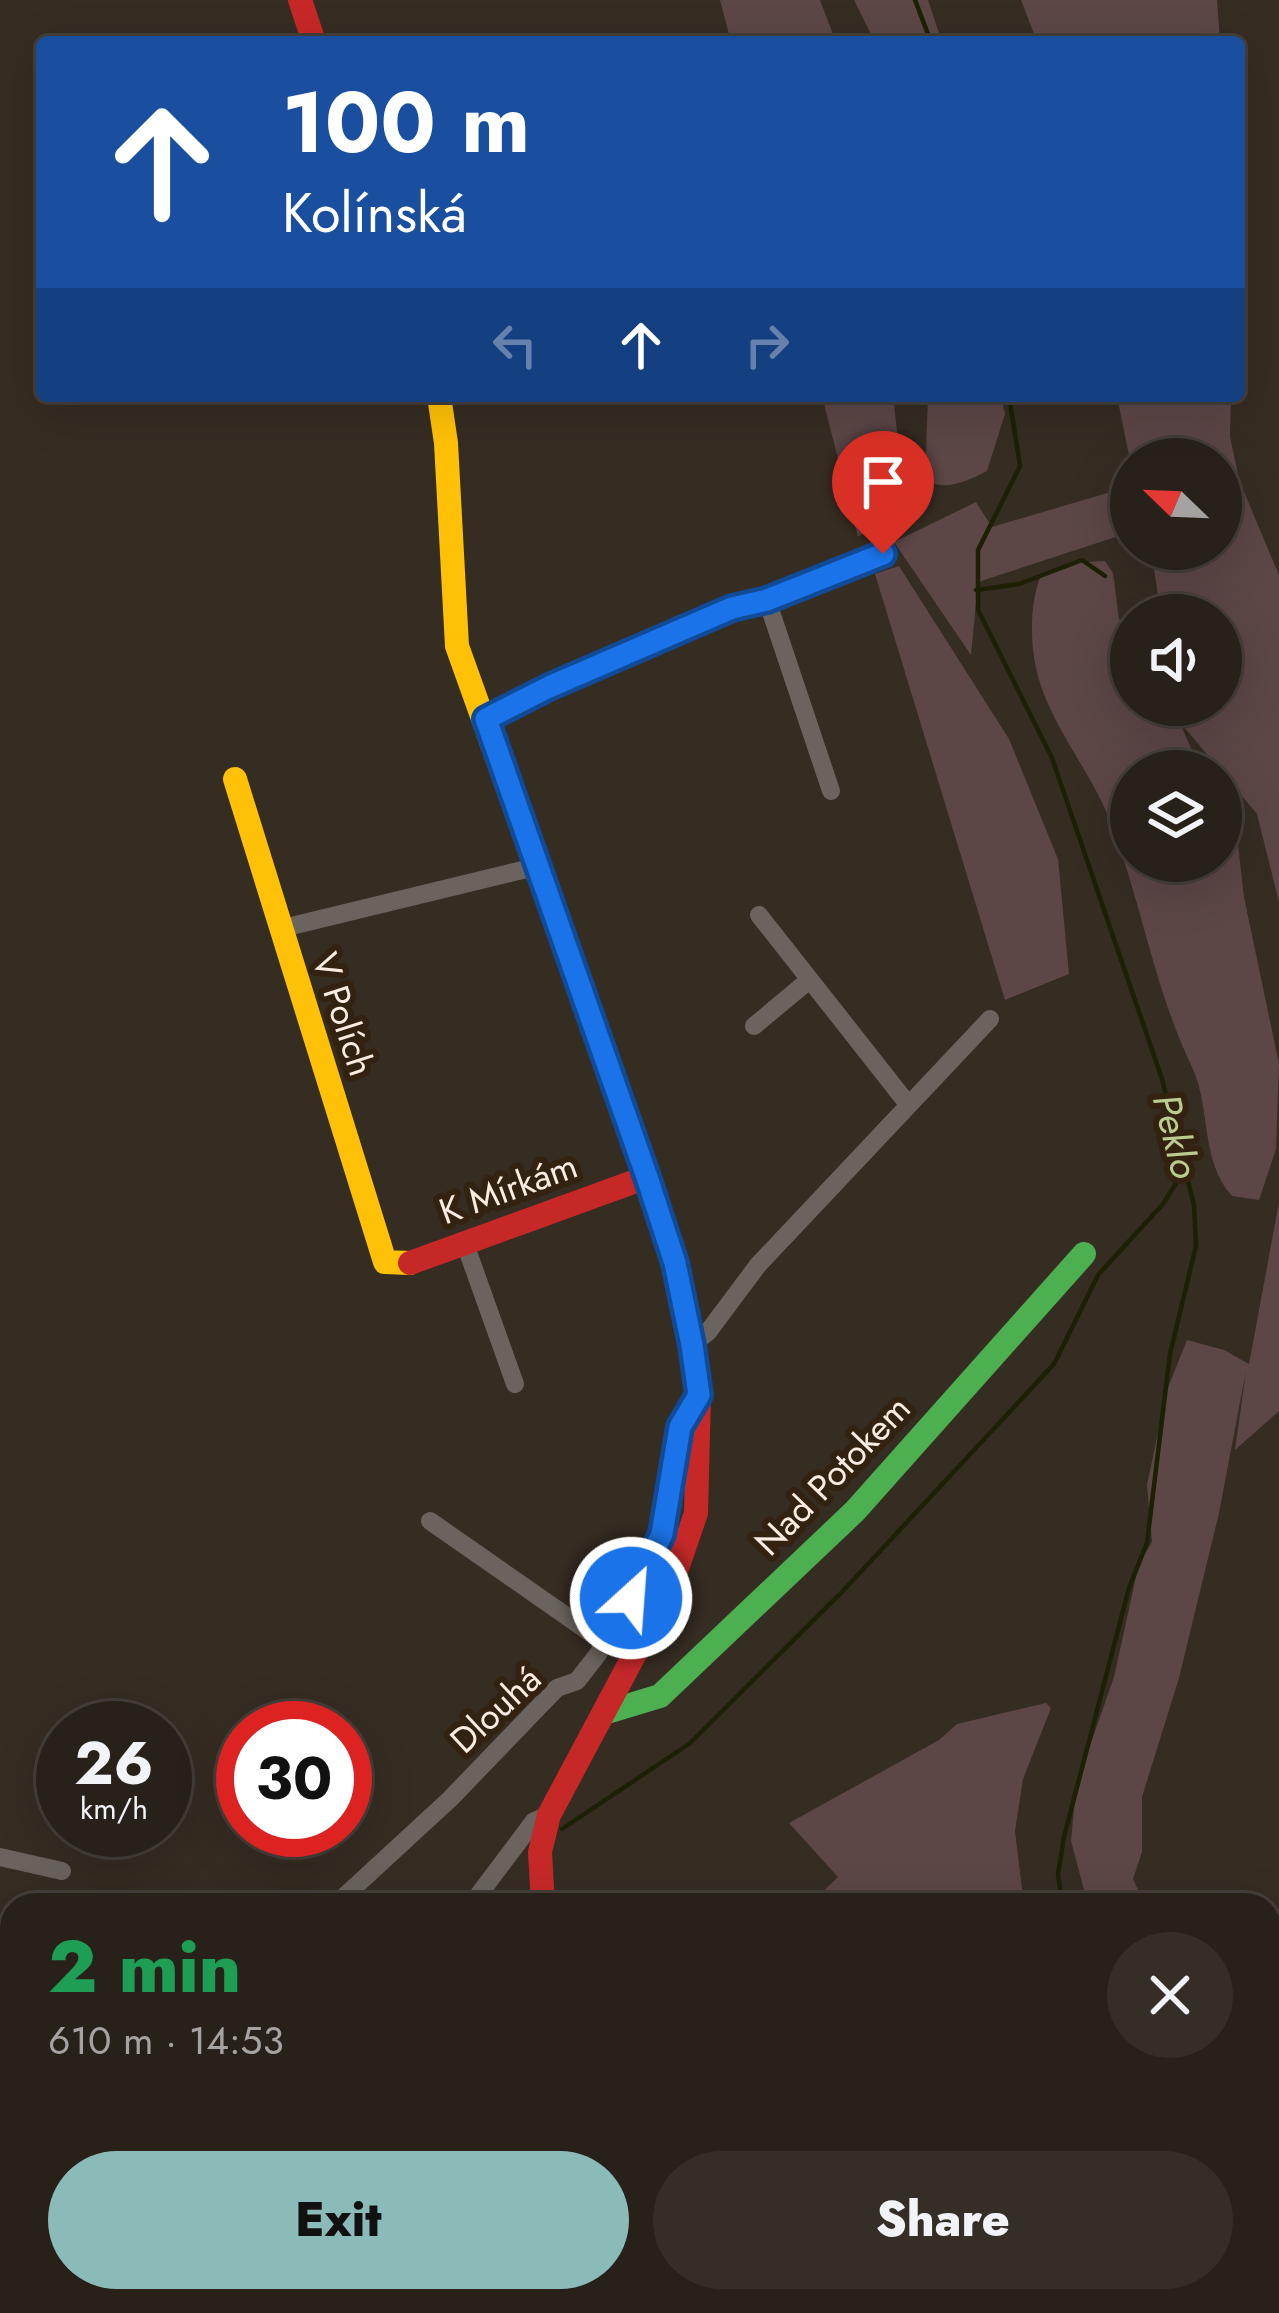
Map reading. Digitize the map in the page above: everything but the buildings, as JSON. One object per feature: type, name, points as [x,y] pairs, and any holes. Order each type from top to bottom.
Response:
[{"type":"street","points":[[300,0],[312,36]]},
{"type":"street","points":[[440,402],[457,646],[675,1263],[699,1395],[696,1513],[671,1586],[549,1815],[539,1852],[542,1893]]},
{"type":"street","points":[[486,719],[732,608],[767,600],[883,554]]},
{"type":"street","points":[[767,600],[831,791]]},
{"type":"street","name":"V Polích","points":[[235,779],[385,1262],[392,1266]]},
{"type":"street","points":[[279,929],[535,867]]},
{"type":"street","points":[[758,915],[907,1103]]},
{"type":"street","points":[[754,1026],[808,980]]},
{"type":"street","points":[[692,1345],[907,1103],[990,1019]]},
{"type":"street","name":"K Mírkám","points":[[392,1266],[647,1177]]},
{"type":"street","points":[[464,1241],[515,1384]]},
{"type":"street","name":"Nad Potokem","points":[[607,1712],[660,1696],[838,1526],[1084,1254]]},
{"type":"street","name":"Dlouhá","points":[[347,1893],[450,1799],[557,1688],[577,1681],[605,1643],[662,1534],[680,1427],[699,1395]]},
{"type":"street","points":[[430,1521],[605,1643]]},
{"type":"street","points":[[480,1893],[534,1821],[549,1815]]},
{"type":"street","points":[[0,1857],[62,1870]]},
{"type":"shaded area","points":[[720,0],[820,0],[834,36],[729,36]]},
{"type":"shaded area","points":[[854,0],[928,0],[940,36],[872,36]]},
{"type":"shaded area","points":[[1021,0],[1217,0],[1220,36],[1035,36]]},
{"type":"shaded area","points":[[824,402],[894,402],[905,501],[858,537]]},
{"type":"shaded area","points":[[928,402],[1002,402],[1005,414],[987,471],[949,485],[925,480]]},
{"type":"shaded area","points":[[1118,402],[1231,402],[1230,436],[1126,438]]},
{"type":"shaded area","points":[[1242,487],[1279,575],[1279,902],[1257,814],[1242,796],[1242,750],[1203,750],[1183,726],[1242,726],[1242,594],[1158,594],[1154,570],[1242,570]]},
{"type":"shaded area","points":[[1110,492],[1110,539],[978,582],[971,655],[894,542],[976,502],[992,527]]},
{"type":"shaded area","points":[[1105,561],[1113,573],[1110,726],[1181,726],[1192,750],[1110,750],[1110,822],[1049,707],[1032,634],[1040,578],[1068,563]]},
{"type":"shaded area","points":[[899,566],[1009,739],[1058,859],[1069,974],[1005,1000],[875,574]]},
{"type":"shaded area","points":[[1242,880],[1279,1064],[1276,1149],[1259,1200],[1232,1196],[1222,1182],[1210,1150],[1198,1083],[1167,1005],[1130,882]]},
{"type":"shaded area","points":[[1279,1202],[1279,1411],[1235,1450],[1246,1371],[1219,1513],[1179,1678],[1142,1797],[1142,1852],[1133,1879],[1139,1893],[1085,1893],[1071,1841],[1076,1786],[1114,1677],[1139,1563],[1152,1542],[1147,1485],[1167,1390],[1187,1340],[1224,1350],[1249,1364]]},
{"type":"shaded area","points":[[1046,1703],[1051,1708],[1023,1779],[1015,1831],[1023,1893],[821,1893],[838,1877],[789,1823],[939,1740],[957,1724]]},
{"type":"waterway","name":"Peklo","points":[[915,0],[929,36]]},
{"type":"waterway","name":"Peklo","points":[[1010,402],[1020,466],[978,550],[978,610],[1052,758],[1162,1079],[1194,1205],[1196,1246],[1170,1354],[1147,1543],[1129,1588],[1064,1837],[1058,1874],[1060,1893]]},
{"type":"waterway","points":[[976,590],[1019,584],[1082,560],[1105,576]]},
{"type":"waterway","points":[[562,1829],[689,1744],[842,1592],[1054,1364],[1098,1275],[1163,1204],[1183,1172]]},
{"type":"traffic: fast","points":[[541,881],[675,1263],[694,1360]]},
{"type":"traffic: fast","points":[[607,1712],[660,1696],[855,1511],[1084,1254]]},
{"type":"traffic: slow","points":[[440,402],[457,646],[541,881]]},
{"type":"traffic: slow","points":[[235,779],[385,1262],[410,1263]]},
{"type":"traffic: jam","points":[[300,0],[312,36]]},
{"type":"traffic: jam","points":[[410,1263],[647,1177]]},
{"type":"traffic: jam","points":[[542,1893],[540,1852],[549,1815],[671,1586],[696,1513],[699,1395],[694,1360]]},
{"type":"route","points":[[631,1598],[662,1534],[680,1427],[699,1395],[692,1345],[675,1263],[647,1177],[486,719],[732,608],[767,600],[883,554]]}]
